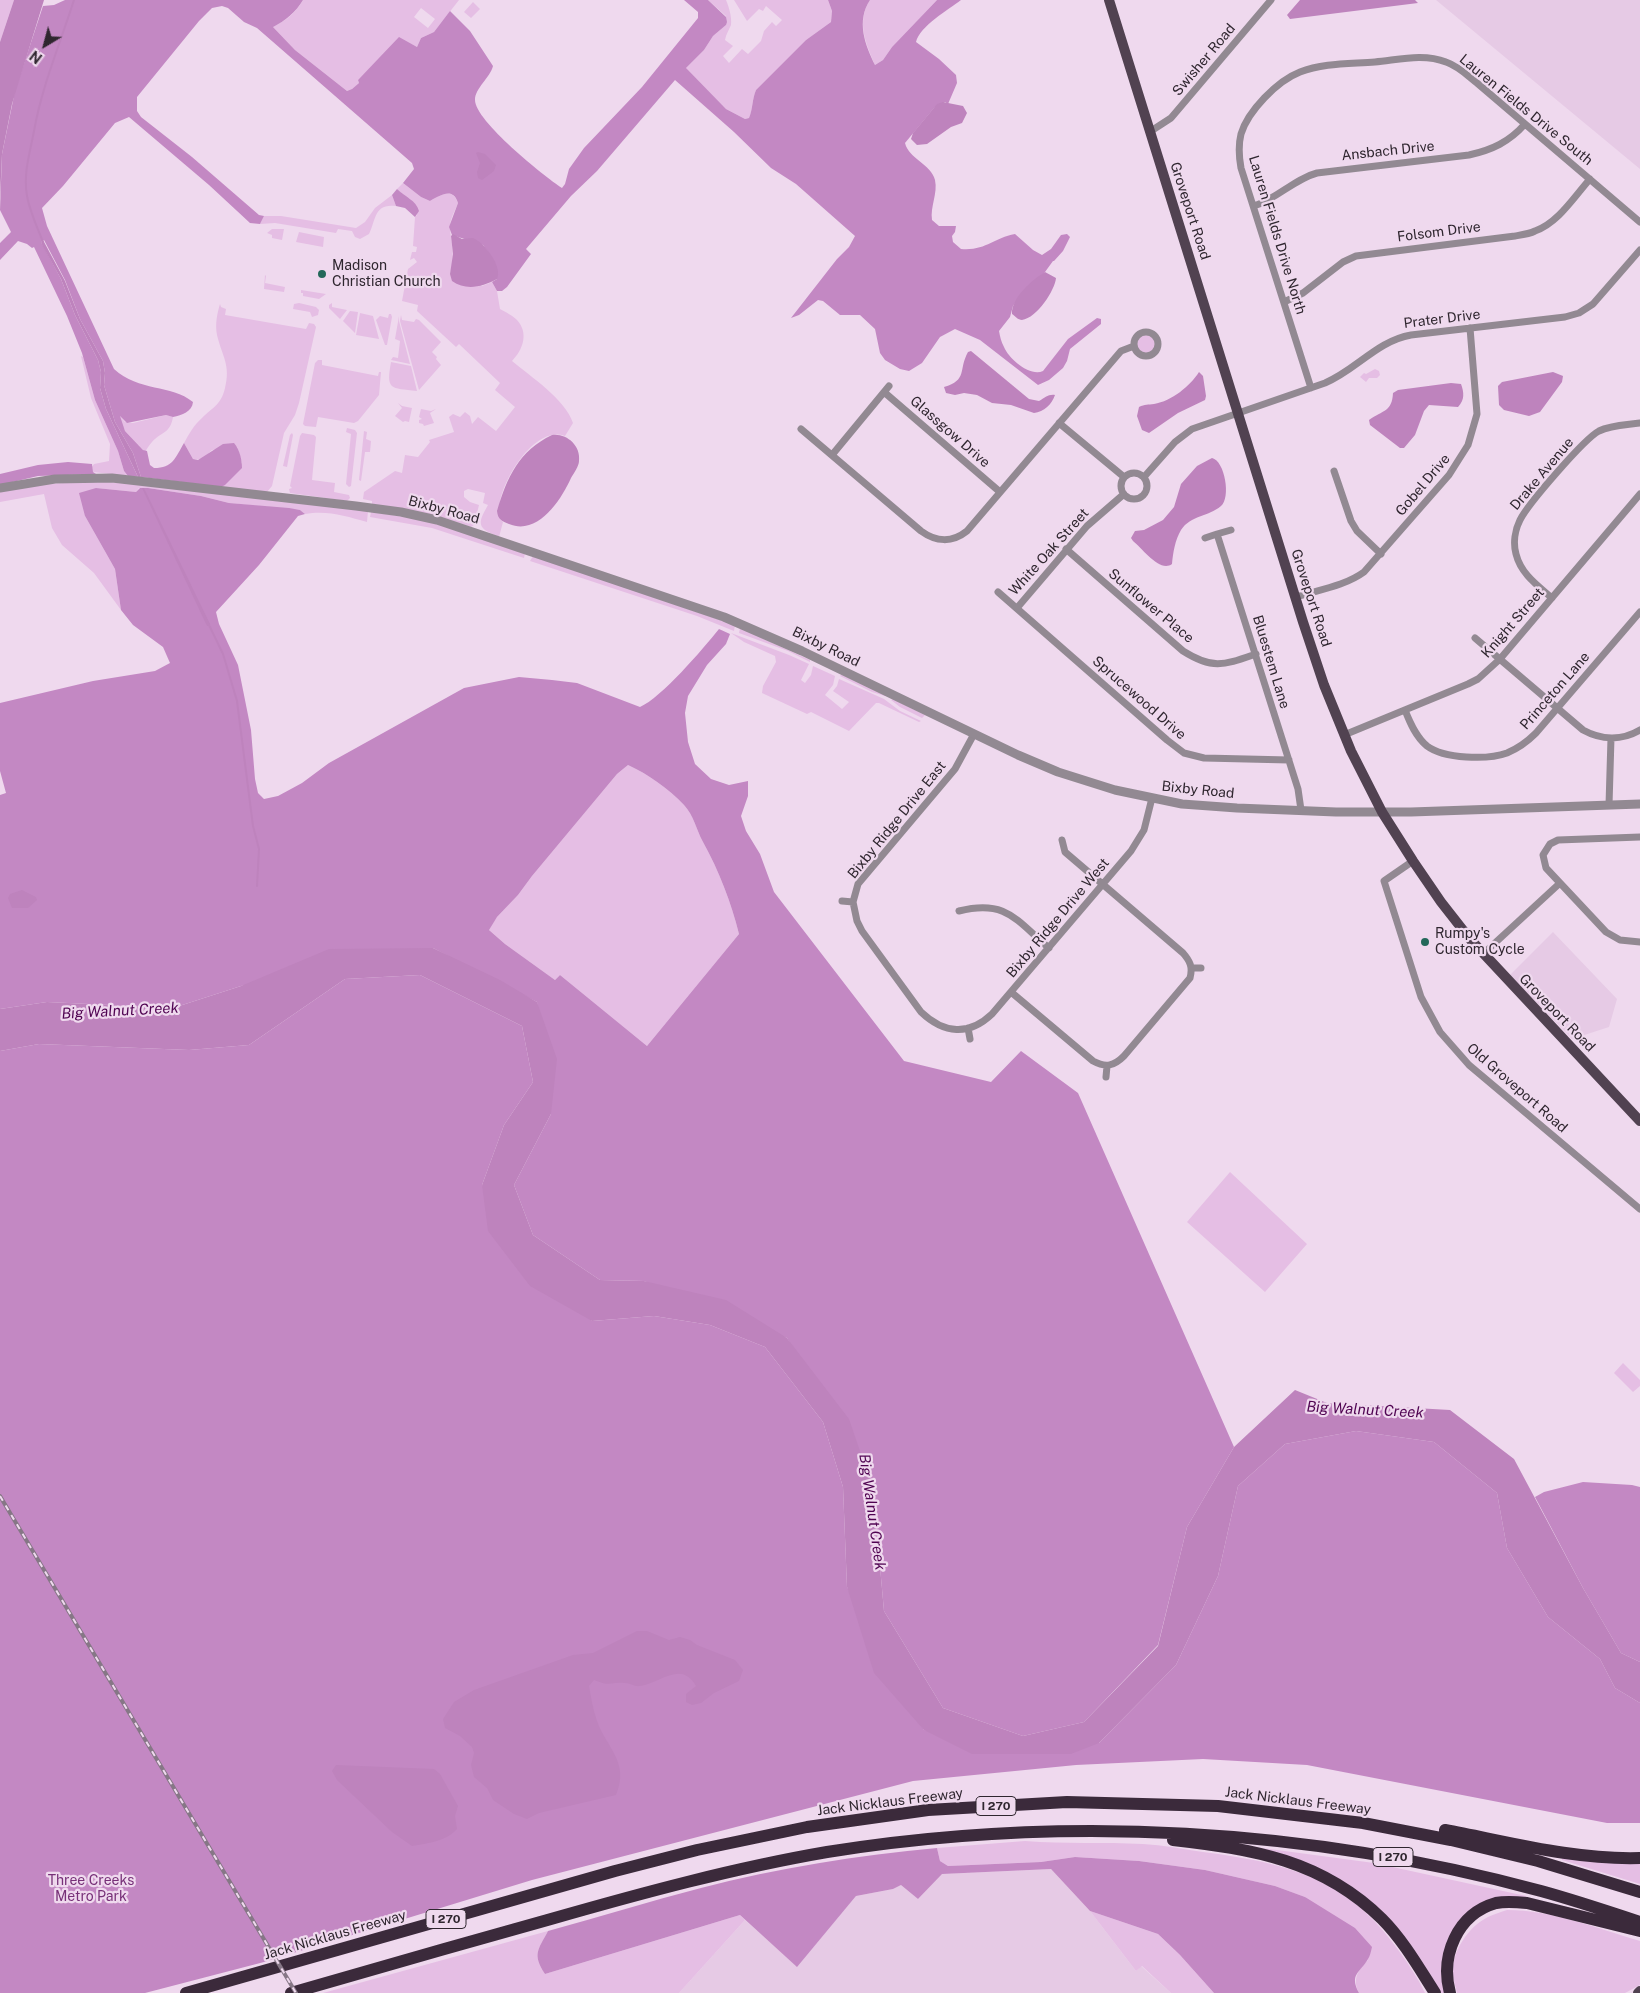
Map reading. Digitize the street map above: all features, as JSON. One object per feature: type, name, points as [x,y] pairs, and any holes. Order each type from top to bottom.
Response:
[{"type":"highway","name":"Jack Nicklaus Freeway","points":[[186,1993],[591,1878],[697,1850],[807,1827],[928,1810],[1067,1802],[1187,1804],[1228,1807],[1363,1823],[1420,1834],[1538,1861],[1640,1892]]},
{"type":"highway","points":[[1420,1834],[1442,1830],[1561,1853],[1597,1857],[1640,1858]]},
{"type":"highway","name":"I 270","points":[[291,1993],[663,1888],[824,1853],[933,1838],[987,1834],[1140,1831],[1209,1834],[1304,1844],[1414,1861],[1542,1891],[1640,1922]]},
{"type":"highway","points":[[1140,1831],[1153,1837],[1259,1853],[1314,1870],[1353,1895],[1382,1919],[1411,1955],[1435,1993]]},
{"type":"highway","points":[[1450,1993],[1446,1965],[1455,1937],[1473,1915],[1498,1903],[1527,1903],[1640,1931]]},
{"type":"main road","name":"Groveport Road","points":[[1109,0],[1324,685],[1344,735],[1382,812],[1441,902],[1483,954],[1640,1121]]},
{"type":"street","name":"Swisher Road","points":[[1150,131],[1171,118],[1271,0]]},
{"type":"street","name":"Lauren Fields Drive South","points":[[1292,75],[1320,67],[1402,59],[1432,58],[1446,62],[1460,69],[1640,222]]},
{"type":"street","name":"Lauren Fields Drive North","points":[[1292,75],[1274,89],[1254,112],[1242,133],[1239,155],[1241,168],[1311,388]]},
{"type":"street","name":"Ansbach Drive","points":[[1254,206],[1273,198],[1308,175],[1469,155],[1489,150],[1510,139],[1525,124]]},
{"type":"street","name":"Folsom Drive","points":[[1284,302],[1303,293],[1343,262],[1356,256],[1515,236],[1536,231],[1562,211],[1590,179]]},
{"type":"street","name":"Prater Drive","points":[[1144,477],[1175,442],[1192,428],[1238,414],[1342,375],[1391,340],[1411,335],[1565,317],[1579,313],[1593,304],[1640,250]]},
{"type":"street","name":"Gobel Drive","points":[[1296,597],[1356,578],[1381,554],[1456,466],[1473,434],[1478,414],[1470,328]]},
{"type":"street","points":[[801,429],[921,531],[935,539],[947,540],[962,535],[1121,352],[1134,346]]},
{"type":"street","name":"Glassgow Drive","points":[[832,455],[887,389],[1000,492]]},
{"type":"street","points":[[1059,423],[1124,477]]},
{"type":"street","name":"Drake Avenue","points":[[1552,598],[1528,577],[1520,564],[1515,545],[1519,521],[1528,507],[1591,436],[1608,427],[1640,423]]},
{"type":"street","points":[[1334,471],[1351,521],[1357,531],[1381,554]]},
{"type":"street","points":[[1131,473],[1140,474],[1144,477],[1147,488],[1143,496],[1131,498],[1124,494],[1121,486],[1124,477],[1131,473]]},
{"type":"street","name":"Bixby Road","points":[[0,488],[71,478],[141,481],[356,506],[401,512],[437,520],[724,616],[1058,772],[1099,786],[1182,804],[1229,808],[1382,812],[1640,804]]},
{"type":"street","name":"White Oak Street","points":[[1016,608],[1087,526],[1124,494]]},
{"type":"street","name":"Knight Street","points":[[1344,735],[1478,679],[1500,659],[1640,494]]},
{"type":"street","points":[[1205,538],[1231,530]]},
{"type":"street","name":"Bluestem Lane","points":[[1217,534],[1298,789],[1301,810]]},
{"type":"street","name":"Sunflower Place","points":[[1066,549],[1183,651],[1196,660],[1210,665],[1222,665],[1256,654]]},
{"type":"street","name":"Sprucewood Drive","points":[[998,592],[1184,753],[1204,758],[1289,760]]},
{"type":"street","name":"Princeton Lane","points":[[1405,710],[1410,724],[1428,747],[1441,753],[1462,757],[1505,754],[1522,746],[1536,733],[1640,612]]},
{"type":"street","points":[[1476,638],[1583,730],[1596,736],[1611,738],[1627,736],[1640,730]]},
{"type":"street","name":"Bixby Ridge Drive East","points":[[957,1030],[935,1024],[921,1012],[862,930],[854,912],[853,902],[858,884],[955,769],[974,734]]},
{"type":"street","points":[[1608,806],[1611,738]]},
{"type":"street","name":"Bixby Ridge Drive West","points":[[957,1030],[980,1024],[987,1019],[1103,885],[1138,842],[1144,830],[1152,798]]},
{"type":"street","points":[[1640,837],[1558,840],[1550,844],[1544,851],[1543,860],[1546,868],[1606,932],[1620,940],[1640,942]]},
{"type":"street","points":[[1011,992],[1093,1062],[1107,1066],[1119,1061],[1187,982],[1192,972],[1190,961],[1183,953],[1065,852],[1062,840]]},
{"type":"street","name":"Old Groveport Road","points":[[1413,862],[1384,881],[1421,997],[1440,1032],[1469,1065],[1640,1209]]},
{"type":"street","points":[[1483,954],[1560,883]]},
{"type":"street","points":[[842,901],[853,902]]},
{"type":"street","points":[[959,911],[985,906],[1002,909],[1049,948]]},
{"type":"street","points":[[1192,968],[1200,968]]},
{"type":"street","points":[[968,1028],[970,1039]]},
{"type":"street","points":[[1106,1077],[1107,1066]]},
{"type":"shaded area","points":[[0,0],[14,0],[0,42]]},
{"type":"shaded area","points":[[303,0],[459,0],[434,32],[421,38],[417,47],[400,39],[358,80],[359,83],[347,91],[295,50],[272,26],[286,19]],"holes":[[[421,8],[435,19],[428,28],[414,17]]]},
{"type":"shaded area","points":[[708,0],[726,0],[731,15],[731,25],[725,40],[733,46],[723,56],[729,63],[742,49],[748,54],[761,41],[764,31],[772,22],[776,26],[782,20],[766,6],[763,11],[759,9],[747,21],[734,0],[828,0],[832,11],[831,22],[806,40],[756,90],[749,118],[745,119],[726,109],[686,68],[704,50],[713,36],[726,25],[726,16]]},
{"type":"shaded area","points":[[870,0],[937,0],[892,47],[883,60],[875,65],[868,49],[863,25],[866,8]]},
{"type":"shaded area","points":[[1436,0],[1640,0],[1640,169]]},
{"type":"shaded area","points":[[473,2],[480,9],[471,18],[464,12]]},
{"type":"shaded area","points":[[403,183],[421,197],[430,201],[446,194],[453,195],[456,198],[458,203],[450,226],[453,257],[450,274],[482,286],[492,282],[497,291],[500,309],[517,320],[523,330],[522,347],[512,361],[538,381],[563,405],[573,423],[565,436],[554,435],[543,438],[532,446],[514,468],[502,493],[500,519],[503,522],[499,537],[486,531],[481,525],[482,517],[488,505],[483,503],[485,493],[468,489],[464,491],[464,497],[470,502],[479,505],[474,525],[471,527],[441,517],[372,505],[372,501],[363,499],[364,492],[395,471],[402,473],[405,455],[418,457],[430,442],[429,440],[454,432],[449,417],[453,414],[460,417],[465,412],[470,416],[472,424],[478,417],[496,431],[515,407],[495,390],[500,383],[459,344],[456,347],[417,311],[418,305],[402,301],[408,269],[417,262],[414,258],[410,260],[412,252],[416,252],[417,247],[413,246],[415,217],[417,215],[410,199],[404,197],[397,189]]},
{"type":"shaded area","points":[[392,195],[396,206],[383,207],[377,214],[369,234],[360,239],[355,237],[352,231],[338,229],[336,233],[275,223],[260,224],[264,216],[281,216],[356,228],[365,222],[375,208]]},
{"type":"shaded area","points":[[272,229],[284,229],[282,240],[272,238],[272,235],[267,233]]},
{"type":"shaded area","points":[[299,232],[324,237],[323,247],[296,242]]},
{"type":"shaded area","points":[[265,275],[265,283],[285,287],[284,292],[264,289]]},
{"type":"shaded area","points":[[301,290],[326,294],[319,299],[303,296]]},
{"type":"shaded area","points":[[299,303],[316,307],[319,310],[318,315],[312,317],[310,312],[293,309],[294,304]]},
{"type":"shaded area","points":[[332,303],[332,307],[347,310],[340,319],[329,308],[329,305]]},
{"type":"shaded area","points":[[220,304],[221,307],[226,309],[225,315],[306,329],[309,323],[314,324],[316,327],[299,403],[295,415],[284,433],[272,486],[267,492],[221,487],[242,463],[237,447],[212,450],[204,458],[193,459],[184,443],[197,424],[219,402],[225,388],[227,373],[216,331]]},
{"type":"shaded area","points":[[350,311],[358,312],[355,333],[343,321]]},
{"type":"shaded area","points":[[360,313],[373,316],[379,339],[356,335]]},
{"type":"shaded area","points":[[389,314],[392,317],[387,345],[385,345],[376,320],[380,316],[388,318]]},
{"type":"shaded area","points":[[401,315],[402,320],[414,322],[416,319],[419,320],[441,342],[432,352],[441,365],[419,390],[400,321]]},
{"type":"shaded area","points":[[399,316],[410,364],[391,360],[393,357],[398,358],[400,341],[395,339]]},
{"type":"shaded area","points":[[1146,335],[1152,338],[1155,344],[1152,350],[1146,353],[1140,350],[1137,344],[1140,338]]},
{"type":"shaded area","points":[[81,356],[83,357],[95,400],[118,451],[124,471],[128,476],[93,472],[92,467],[94,464],[109,461],[110,444],[91,398]]},
{"type":"shaded area","points":[[318,360],[322,360],[322,365],[378,376],[379,372],[381,372],[379,395],[358,421],[354,423],[318,417],[316,427],[303,424],[315,363]]},
{"type":"shaded area","points":[[391,362],[411,366],[417,391],[392,386],[389,378]]},
{"type":"shaded area","points":[[1375,369],[1379,371],[1380,375],[1377,378],[1369,378],[1366,382],[1360,377],[1364,373],[1366,374]]},
{"type":"shaded area","points":[[398,403],[412,408],[409,422],[403,422],[395,416],[402,408]]},
{"type":"shaded area","points":[[421,409],[431,411],[436,409],[430,413],[434,423],[424,426],[419,423],[419,420],[422,419],[419,417]]},
{"type":"shaded area","points":[[166,415],[173,417],[170,427],[152,442],[145,452],[125,431],[119,418],[120,416],[125,422],[133,423]]},
{"type":"shaded area","points":[[347,428],[355,430],[357,433],[351,486],[349,487],[346,484],[351,434],[346,432]]},
{"type":"shaded area","points":[[364,431],[367,432],[366,439],[371,441],[370,452],[365,452],[361,481],[359,480]]},
{"type":"shaded area","points":[[292,433],[293,435],[287,467],[283,466]]},
{"type":"shaded area","points":[[302,433],[316,437],[312,480],[335,483],[334,492],[349,495],[350,498],[347,501],[290,493],[289,489],[292,488],[290,486]]},
{"type":"shaded area","points":[[90,481],[140,484],[368,511],[367,522],[336,514],[305,514],[300,510],[229,503],[201,496],[148,488],[139,488],[136,492],[96,488],[85,516],[115,569],[121,610],[94,573],[62,545],[52,528],[44,494],[0,502],[0,492],[35,485]]},
{"type":"shaded area","points":[[371,512],[443,525],[525,553],[524,558],[432,528],[370,517]]},
{"type":"shaded area","points":[[533,556],[735,625],[734,631],[697,616],[530,561]]},
{"type":"shaded area","points":[[740,628],[810,660],[810,662],[788,651],[739,633]]},
{"type":"shaded area","points":[[731,633],[809,664],[801,680],[805,683],[811,675],[813,666],[835,676],[833,685],[825,695],[842,709],[849,702],[833,691],[839,679],[884,699],[900,711],[921,721],[919,722],[879,703],[876,703],[849,731],[811,712],[807,714],[762,693],[763,686],[776,662],[775,656],[744,642]]},
{"type":"shaded area","points":[[842,674],[885,696],[872,692],[840,676]]},
{"type":"shaded area","points":[[893,699],[925,715],[922,718],[900,707],[891,700]]},
{"type":"shaded area","points":[[628,765],[658,782],[672,793],[693,818],[719,875],[739,934],[647,1046],[560,975],[555,980],[505,944],[488,929],[617,774]]},
{"type":"shaded area","points":[[1553,932],[1617,999],[1609,1027],[1572,1039],[1510,975]]},
{"type":"shaded area","points":[[1230,1172],[1307,1244],[1265,1292],[1187,1222]]},
{"type":"shaded area","points":[[1623,1363],[1640,1380],[1640,1386],[1633,1392],[1614,1373]]},
{"type":"shaded area","points":[[1025,1841],[1128,1843],[1166,1846],[1262,1862],[1313,1878],[1337,1890],[1359,1906],[1379,1926],[1406,1961],[1425,1993],[1359,1993],[1356,1983],[1357,1975],[1361,1967],[1368,1960],[1305,1897],[1275,1886],[1205,1870],[1139,1861],[1075,1857],[1041,1862],[948,1866],[940,1861],[937,1848]]},
{"type":"shaded area","points":[[1262,1848],[1374,1863],[1526,1896],[1525,1899],[1463,1920],[1446,1993],[1441,1993],[1406,1942],[1374,1906]]},
{"type":"shaded area","points":[[1562,1858],[1640,1863],[1640,1884],[1562,1860]]},
{"type":"shaded area","points":[[1051,1869],[1090,1911],[1136,1971],[1141,1966],[1171,1993],[679,1993],[745,1920],[797,1966],[856,1896],[893,1889],[901,1885],[918,1899],[941,1874]]},
{"type":"shaded area","points":[[1507,1910],[1557,1916],[1640,1941],[1640,1985],[1625,1993],[1457,1993],[1453,1966],[1458,1949],[1468,1933],[1481,1921]]},
{"type":"shaded area","points":[[1090,1911],[1158,1934],[1214,1993],[1171,1993],[1142,1966],[1136,1971]]},
{"type":"shaded area","points":[[740,1915],[745,1920],[679,1993],[323,1993],[548,1931],[538,1952],[539,1962],[545,1974]]},
{"type":"green space","points":[[65,0],[303,0],[290,16],[273,27],[295,50],[347,91],[359,83],[358,80],[399,37],[417,47],[421,38],[434,32],[450,11],[470,31],[493,66],[476,96],[475,100],[478,109],[498,134],[562,188],[569,169],[584,148],[642,87],[698,18],[698,12],[684,0],[708,0],[726,17],[726,25],[713,36],[704,50],[686,68],[726,109],[745,119],[749,118],[756,90],[806,40],[831,22],[832,11],[828,0],[870,0],[863,16],[863,25],[865,41],[875,65],[883,60],[892,47],[937,0],[961,0],[929,24],[916,42],[939,59],[956,75],[957,83],[948,104],[945,102],[934,108],[905,143],[907,149],[933,174],[936,190],[932,220],[939,226],[956,226],[952,236],[953,242],[961,249],[977,248],[1015,234],[1033,250],[1042,255],[1051,249],[1061,235],[1067,234],[1070,237],[1063,251],[1045,272],[1019,297],[1013,306],[1010,317],[999,331],[1002,343],[1010,357],[1020,366],[1032,371],[1043,371],[1068,339],[1097,318],[1101,319],[1101,324],[1070,349],[1063,368],[1049,380],[1038,385],[980,340],[955,329],[940,337],[922,363],[909,371],[900,369],[885,360],[880,353],[875,329],[860,315],[840,315],[823,301],[818,300],[799,315],[791,318],[837,259],[849,247],[855,236],[796,184],[771,168],[734,132],[675,80],[597,171],[571,196],[526,249],[531,254],[507,287],[502,291],[497,291],[492,282],[497,279],[488,252],[483,245],[452,235],[449,227],[458,203],[456,198],[453,195],[446,194],[430,201],[421,197],[403,183],[414,169],[412,163],[257,28],[244,22],[228,8],[222,6],[212,8],[199,21],[137,97],[137,111],[141,117],[192,157],[259,215],[264,216],[260,224],[250,223],[209,185],[129,117],[115,123],[63,186],[42,208],[47,226],[114,369],[134,381],[175,392],[193,402],[189,411],[173,417],[166,415],[127,423],[120,416],[125,431],[143,450],[147,451],[150,465],[154,468],[160,468],[169,464],[176,458],[184,443],[193,459],[198,460],[223,444],[234,443],[242,462],[242,468],[221,487],[141,477],[133,453],[115,422],[104,385],[103,361],[80,319],[65,280],[44,240],[41,242],[61,279],[75,315],[98,360],[101,372],[100,388],[106,409],[138,477],[128,476],[124,471],[118,451],[95,400],[82,353],[67,316],[34,247],[32,248],[18,241],[0,260],[0,243],[11,232],[0,210],[2,154],[15,91],[43,6],[54,5]]},
{"type":"green space","points":[[397,189],[418,207],[419,211],[415,217],[405,208],[396,206],[392,195]]},
{"type":"green space","points":[[68,462],[92,464],[93,472],[96,474],[38,476],[0,485],[0,474],[38,465]]},
{"type":"green space","points":[[96,488],[136,492],[140,488],[148,488],[201,496],[229,503],[289,508],[300,510],[305,514],[298,516],[259,565],[216,612],[219,624],[238,665],[251,730],[255,779],[258,793],[264,799],[278,796],[302,783],[329,763],[464,688],[519,677],[552,680],[577,683],[640,707],[649,702],[670,684],[719,629],[730,634],[726,644],[707,665],[688,696],[685,713],[688,742],[695,764],[711,779],[729,785],[748,781],[748,796],[741,816],[746,831],[760,854],[774,892],[904,1061],[991,1082],[1021,1051],[1078,1093],[1234,1447],[1187,1527],[1158,1645],[1084,1722],[1023,1736],[943,1708],[884,1611],[873,1489],[787,1338],[644,1281],[600,1280],[533,1235],[514,1185],[551,1114],[537,1002],[433,948],[241,986],[173,1008],[47,1002],[0,1009],[0,795],[6,793],[0,771],[0,703],[93,681],[155,671],[170,663],[163,647],[133,625],[121,610],[115,569],[85,516],[79,493]],"holes":[[[628,765],[651,777],[665,788],[684,805],[690,814],[724,887],[739,934],[647,1046],[560,975],[555,980],[489,930],[497,917],[518,895],[617,774]]]},
{"type":"green space","name":"Three Creeks Metro Park","points":[[420,975],[522,1026],[533,1082],[504,1125],[482,1185],[592,1321],[654,1316],[710,1325],[765,1347],[823,1422],[843,1487],[847,1587],[924,1730],[1099,1743],[1176,1665],[1218,1576],[1238,1486],[1285,1444],[1356,1431],[1434,1442],[1497,1493],[1507,1548],[1548,1617],[1600,1659],[1615,1688],[1640,1703],[1640,1823],[1607,1823],[1307,1765],[1203,1759],[1076,1765],[913,1781],[532,1880],[264,1962],[145,1993],[0,1993],[0,1051],[39,1044],[189,1050],[249,1045],[345,979]]},
{"type":"green space","points":[[1583,1482],[1640,1487],[1640,1662],[1621,1653],[1583,1588],[1535,1497],[1544,1492]]},
{"type":"green space","points":[[937,1848],[940,1861],[948,1866],[1041,1862],[1075,1857],[1139,1861],[1205,1870],[1275,1886],[1305,1897],[1355,1928],[1372,1947],[1369,1958],[1355,1978],[1359,1993],[1214,1993],[1158,1934],[1090,1911],[1051,1869],[942,1874],[918,1899],[901,1885],[893,1889],[856,1896],[797,1967],[740,1915],[545,1974],[539,1962],[539,1948],[548,1931],[682,1893],[789,1868],[848,1858]]},
{"type":"water","points":[[14,0],[44,0],[12,104],[2,154],[0,199],[0,42]]},
{"type":"water","points":[[1300,0],[1415,0],[1418,3],[1290,19],[1287,15]]},
{"type":"water","points":[[943,102],[963,106],[967,113],[962,123],[951,127],[927,144],[917,145],[911,139],[913,133],[937,104]]},
{"type":"water","points":[[476,153],[485,154],[496,165],[494,171],[482,180],[478,178],[477,172],[480,163]]},
{"type":"water","points":[[453,234],[462,239],[473,238],[483,245],[495,262],[498,274],[497,279],[474,287],[463,286],[452,281],[450,274],[453,254],[451,236]]},
{"type":"water","points":[[43,240],[65,281],[80,319],[103,361],[104,385],[115,422],[133,453],[141,477],[138,477],[106,409],[100,388],[101,372],[98,360],[75,315],[61,279],[43,247],[41,242]]},
{"type":"water","points":[[1045,272],[1056,278],[1049,296],[1034,314],[1022,320],[1018,319],[1012,314],[1015,302],[1029,284]]},
{"type":"water","points":[[971,351],[1029,399],[1039,401],[1048,396],[1055,395],[1052,401],[1044,409],[1034,413],[1011,405],[992,403],[977,395],[946,393],[944,387],[960,378],[965,358],[968,352]]},
{"type":"water","points":[[1199,372],[1203,376],[1205,400],[1178,413],[1149,433],[1142,430],[1137,416],[1139,407],[1161,402],[1174,396],[1186,387]]},
{"type":"water","points":[[1553,372],[1563,376],[1562,382],[1540,412],[1529,416],[1504,410],[1499,405],[1498,386],[1502,382]]},
{"type":"water","points":[[1451,383],[1461,384],[1463,390],[1462,402],[1458,407],[1429,405],[1424,411],[1415,435],[1404,448],[1400,448],[1370,425],[1369,420],[1389,407],[1393,393],[1398,390]]},
{"type":"water","points":[[552,435],[567,438],[572,441],[578,450],[578,465],[567,487],[555,505],[539,521],[530,525],[520,526],[502,521],[497,511],[510,476],[531,449]]},
{"type":"water","points":[[1212,458],[1217,461],[1223,472],[1226,488],[1224,502],[1216,510],[1185,525],[1177,538],[1172,564],[1167,566],[1157,563],[1131,538],[1135,531],[1144,530],[1163,520],[1174,507],[1181,484],[1197,466]]},
{"type":"water","points":[[142,488],[144,488],[210,624],[207,626]]},
{"type":"water","points":[[22,890],[36,897],[37,900],[28,908],[12,908],[8,898],[10,894]]},
{"type":"water","name":"Big Walnut Creek","points":[[433,948],[500,980],[537,1002],[557,1059],[551,1114],[514,1185],[533,1235],[600,1280],[644,1281],[726,1300],[787,1338],[849,1419],[873,1489],[884,1611],[943,1708],[1023,1736],[1084,1722],[1158,1646],[1187,1527],[1234,1447],[1295,1390],[1327,1403],[1450,1410],[1514,1459],[1583,1588],[1621,1653],[1640,1662],[1640,1703],[1615,1688],[1600,1659],[1548,1617],[1507,1548],[1497,1493],[1434,1442],[1356,1431],[1285,1444],[1238,1486],[1218,1576],[1176,1665],[1099,1743],[1071,1754],[972,1754],[924,1730],[874,1673],[847,1587],[843,1487],[823,1422],[765,1347],[710,1325],[654,1316],[592,1321],[530,1286],[488,1231],[482,1185],[504,1125],[533,1082],[522,1026],[420,975],[345,979],[249,1045],[189,1050],[39,1044],[0,1051],[0,1009],[47,1002],[173,1008],[241,986],[329,949]]},
{"type":"water","points":[[637,1631],[647,1631],[669,1640],[680,1637],[735,1660],[743,1670],[739,1681],[714,1693],[701,1703],[692,1705],[686,1702],[686,1694],[696,1686],[690,1678],[684,1675],[670,1675],[638,1686],[625,1683],[607,1684],[594,1680],[589,1686],[596,1717],[619,1764],[620,1783],[616,1795],[539,1813],[527,1819],[514,1814],[493,1800],[487,1788],[474,1777],[471,1765],[474,1753],[472,1747],[460,1736],[445,1728],[443,1719],[454,1702],[474,1690],[573,1655],[593,1653]]},
{"type":"water","points":[[336,1765],[434,1769],[440,1774],[458,1806],[455,1816],[457,1829],[442,1839],[412,1846],[392,1832],[337,1780],[332,1771]]},
{"type":"waterway","points":[[43,242],[28,202],[26,171],[37,114],[74,0]]},
{"type":"waterway","points":[[208,623],[223,654],[237,701],[253,826],[259,849],[257,886]]},
{"type":"railway","points":[[0,1496],[296,1993]]},
{"type":"place","name":"Madison Christian Church","points":[[322,274]]},
{"type":"place","name":"Rumpy's Custom Cycle","points":[[1425,942]]}]
